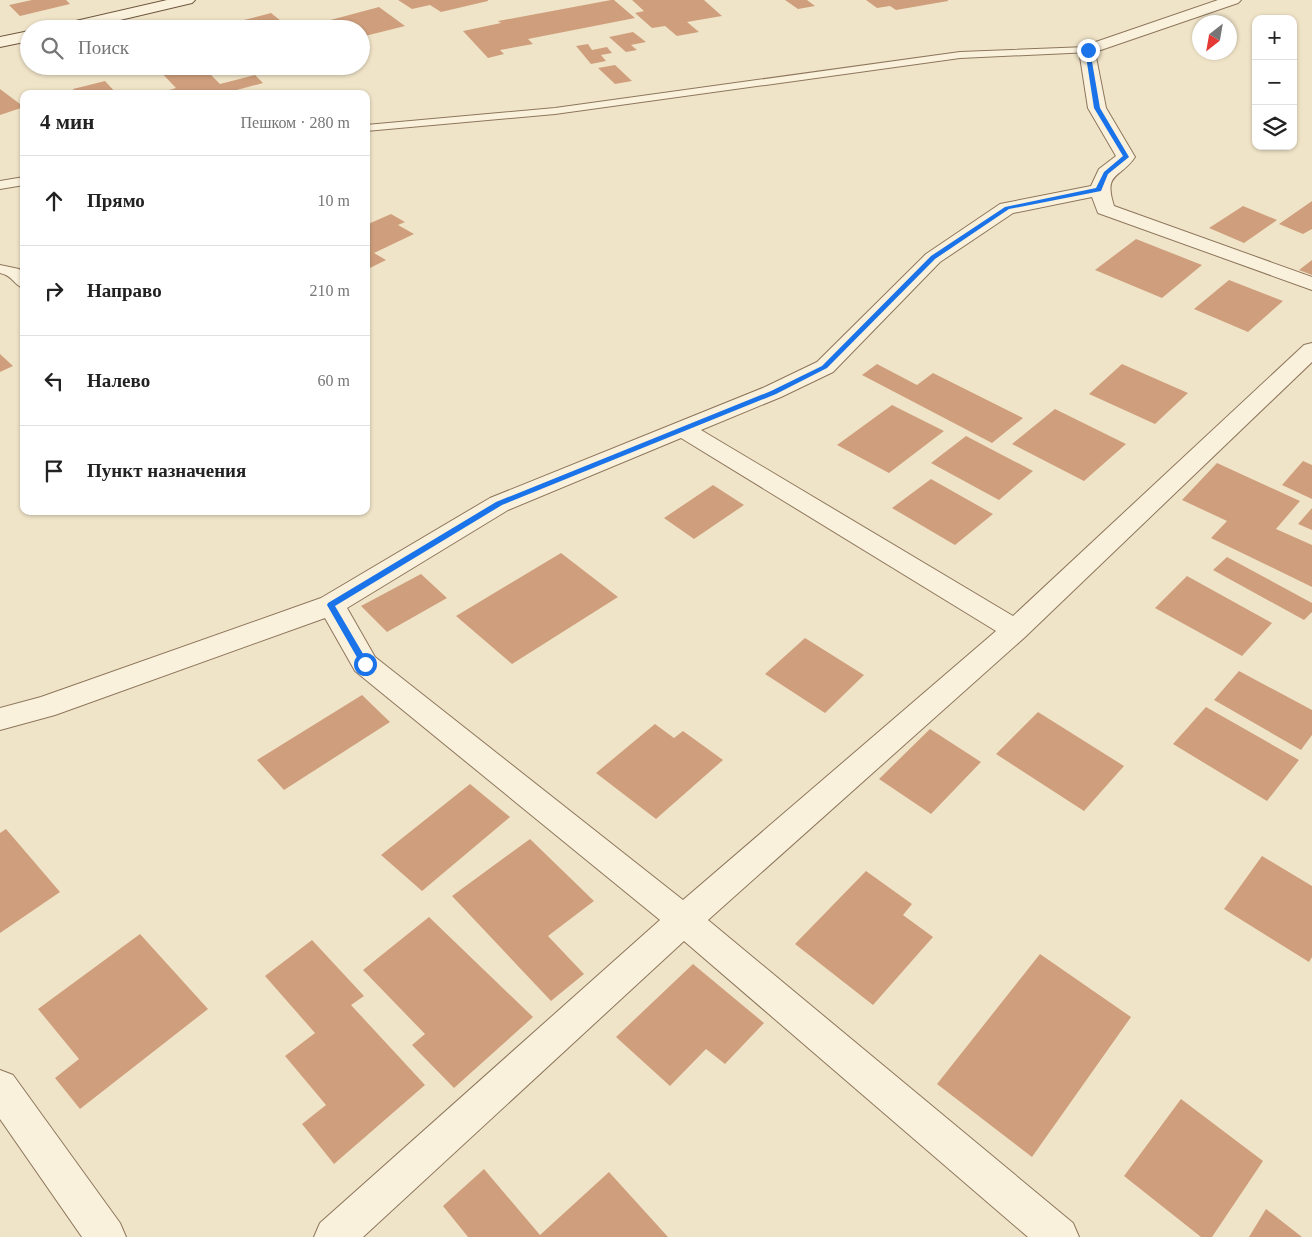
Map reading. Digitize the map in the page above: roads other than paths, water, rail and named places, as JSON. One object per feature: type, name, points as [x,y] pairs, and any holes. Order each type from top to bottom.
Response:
[{"type":"street","points":[[99,20],[187,0]]},
{"type":"street","points":[[1233,0],[1088,50],[1097,108],[1126,157],[1106,173],[1099,190],[1105,209],[1312,284]]},
{"type":"street","points":[[0,42],[20,38]]},
{"type":"street","points":[[0,718],[44,707],[331,605],[499,504],[773,392],[825,367],[933,258],[1007,208],[1099,190]]},
{"type":"street","points":[[334,1237],[684,920],[1015,630],[1312,350]]},
{"type":"street","points":[[683,429],[1015,630]]},
{"type":"street","points":[[331,605],[365,664],[684,920],[1059,1237]]},
{"type":"street","points":[[0,1088],[106,1237]]},
{"type":"lane","points":[[370,128],[555,111],[960,55],[1088,50]]},
{"type":"lane","points":[[0,185],[20,182]]},
{"type":"lane","points":[[0,269],[14,272],[20,279]]}]
